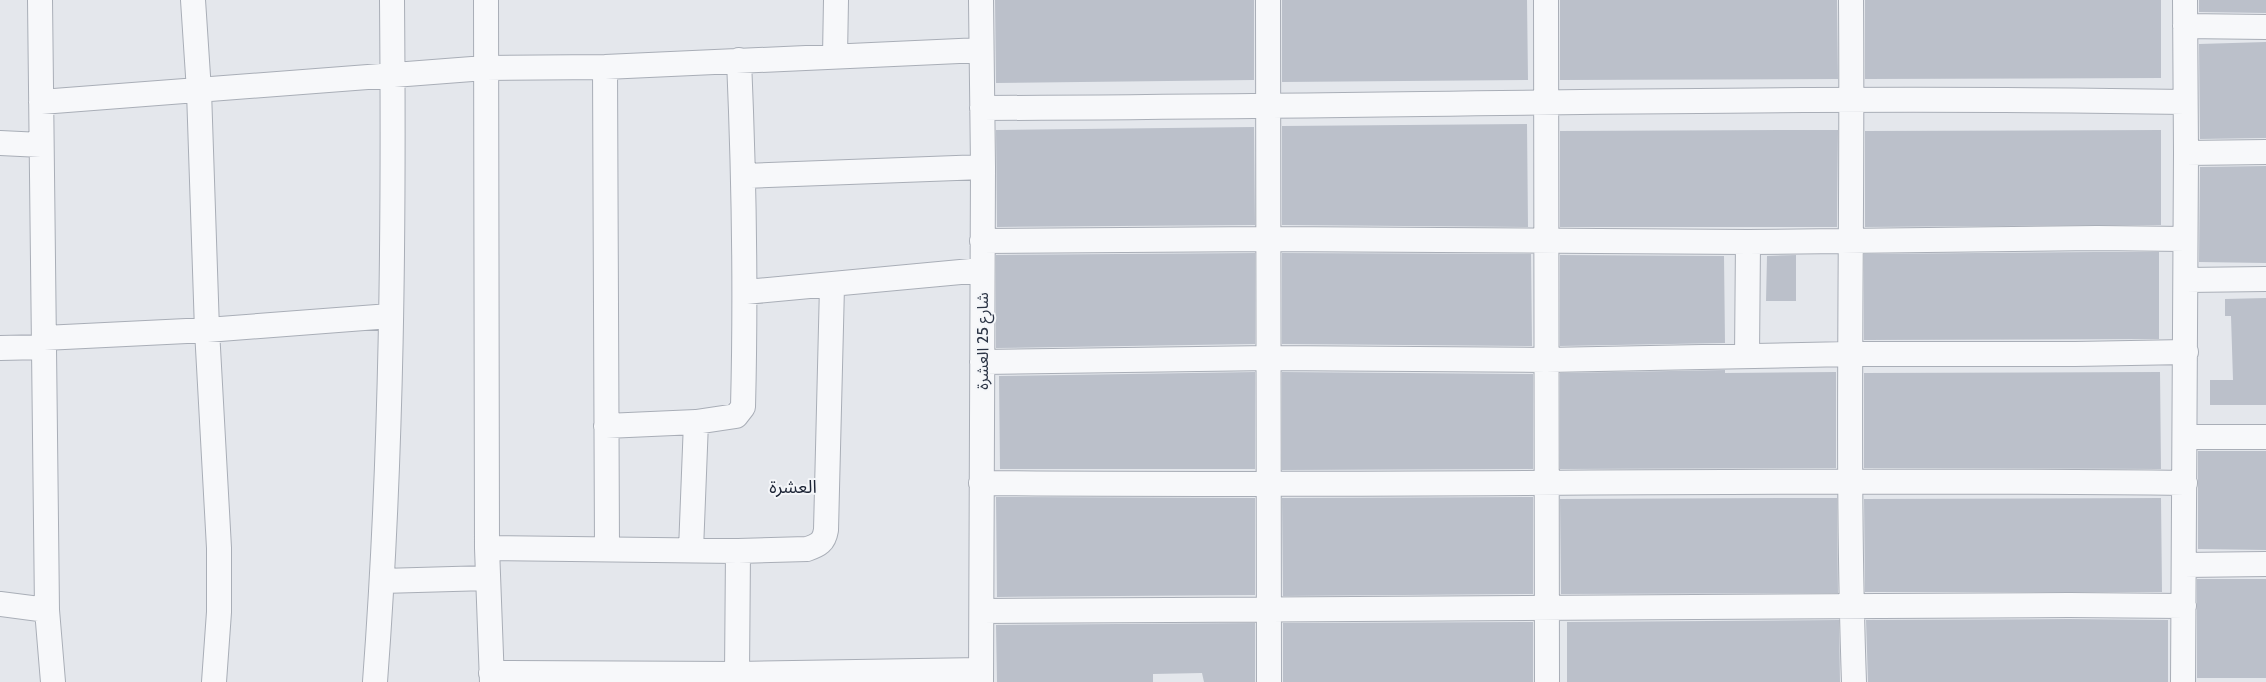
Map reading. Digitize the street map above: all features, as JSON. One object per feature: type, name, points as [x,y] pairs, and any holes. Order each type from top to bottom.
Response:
[{"type":"street","points":[[40,0],[47,610],[53,682]]},
{"type":"street","points":[[194,0],[207,330],[219,548],[219,612],[214,682]]},
{"type":"street","points":[[375,682],[382,581],[390,316],[392,0]]},
{"type":"street","points":[[486,0],[487,548],[491,677],[608,678],[737,674],[981,676]]},
{"type":"street","points":[[836,0],[836,56]]},
{"type":"street","name":"شارع 25 العشرة","points":[[981,0],[983,167],[981,676]]},
{"type":"street","points":[[1268,0],[1269,682]]},
{"type":"street","points":[[1546,0],[1547,682]]},
{"type":"street","points":[[1850,0],[1852,99],[1850,354],[1854,682]]},
{"type":"street","points":[[2183,682],[2186,352],[2185,0]]},
{"type":"street","points":[[2185,26],[2266,27]]},
{"type":"street","points":[[41,102],[485,68],[605,67],[981,50]]},
{"type":"street","points":[[606,426],[696,422],[736,416],[741,412],[746,292],[739,60]]},
{"type":"street","points":[[605,67],[607,548]]},
{"type":"street","points":[[982,108],[1852,99],[2185,102]]},
{"type":"street","points":[[0,143],[41,145]]},
{"type":"street","points":[[2186,153],[2266,152]]},
{"type":"street","points":[[744,176],[983,167]]},
{"type":"street","points":[[982,241],[1547,239],[1851,242],[2097,238],[2185,239]]},
{"type":"street","points":[[1747,356],[1748,242]]},
{"type":"street","points":[[746,292],[832,286],[982,270]]},
{"type":"street","points":[[2186,280],[2266,279]]},
{"type":"street","points":[[487,548],[738,551],[807,549],[817,546],[824,540],[826,530],[832,286]]},
{"type":"street","points":[[0,348],[44,342],[390,316]]},
{"type":"street","points":[[982,362],[1270,358],[1546,360],[1850,354],[2186,352]]},
{"type":"street","points":[[691,550],[696,422]]},
{"type":"street","points":[[2185,437],[2266,437]]},
{"type":"street","points":[[981,483],[1547,483],[1851,480],[2185,483]]},
{"type":"street","points":[[737,674],[738,551]]},
{"type":"street","points":[[2184,565],[2266,564]]},
{"type":"street","points":[[382,581],[488,578]]},
{"type":"street","points":[[0,604],[47,610]]},
{"type":"street","points":[[982,612],[1852,606],[2184,606]]},
{"type":"building","points":[[995,0],[1254,0],[1254,80],[996,83]]},
{"type":"building","points":[[1282,0],[1527,0],[1528,80],[1282,82]]},
{"type":"building","points":[[1560,0],[1837,0],[1838,79],[1560,80]]},
{"type":"building","points":[[1865,0],[2161,0],[2161,78],[1865,79]]},
{"type":"building","points":[[2199,0],[2266,0],[2266,13],[2199,12]]},
{"type":"building","points":[[2266,42],[2266,138],[2200,139],[2199,44]]},
{"type":"building","points":[[1527,124],[1528,227],[1282,225],[1282,126]]},
{"type":"building","points":[[1254,127],[1255,225],[997,227],[996,130]]},
{"type":"building","points":[[1838,130],[1837,227],[1560,227],[1560,131]]},
{"type":"building","points":[[2161,130],[2161,225],[1865,227],[1865,131]]},
{"type":"building","points":[[2266,166],[2266,263],[2199,262],[2200,167]]},
{"type":"building","points":[[2159,252],[2159,339],[1864,340],[1864,254]]},
{"type":"building","points":[[1255,253],[1255,344],[996,348],[996,255]]},
{"type":"building","points":[[1282,253],[1531,254],[1532,346],[1282,344]]},
{"type":"building","points":[[1560,255],[1724,256],[1725,343],[1560,346]]},
{"type":"building","points":[[1796,255],[1796,301],[1766,301],[1767,256]]},
{"type":"building","points":[[2266,298],[2266,405],[2210,405],[2210,380],[2233,380],[2231,316],[2225,316],[2225,299]]},
{"type":"building","points":[[1725,370],[1725,373],[1836,372],[1836,468],[1560,469],[1560,373]]},
{"type":"building","points":[[1255,372],[1255,469],[1000,469],[999,376]]},
{"type":"building","points":[[1282,372],[1533,374],[1533,469],[1282,470]]},
{"type":"building","points":[[2160,372],[2161,469],[1864,468],[1864,373]]},
{"type":"building","points":[[2198,451],[2266,451],[2266,550],[2198,549]]},
{"type":"building","points":[[996,497],[1255,498],[1255,595],[997,597]]},
{"type":"building","points":[[1533,497],[1533,594],[1283,596],[1282,498]]},
{"type":"building","points":[[1837,498],[1838,593],[1561,594],[1560,499]]},
{"type":"building","points":[[2161,498],[2162,592],[1865,592],[1864,499]]},
{"type":"building","points":[[2197,579],[2266,579],[2266,678],[2197,678]]},
{"type":"building","points":[[1839,620],[1840,682],[1567,682],[1567,622]]},
{"type":"building","points":[[1866,620],[2168,620],[2168,682],[1868,682]]},
{"type":"building","points":[[1533,622],[1533,682],[1283,682],[1283,623]]},
{"type":"building","points":[[1255,623],[1255,682],[1204,682],[1202,673],[1153,674],[1153,682],[997,682],[996,625]]},
{"type":"district","name":"العشرة","points":[[793,487]]}]
